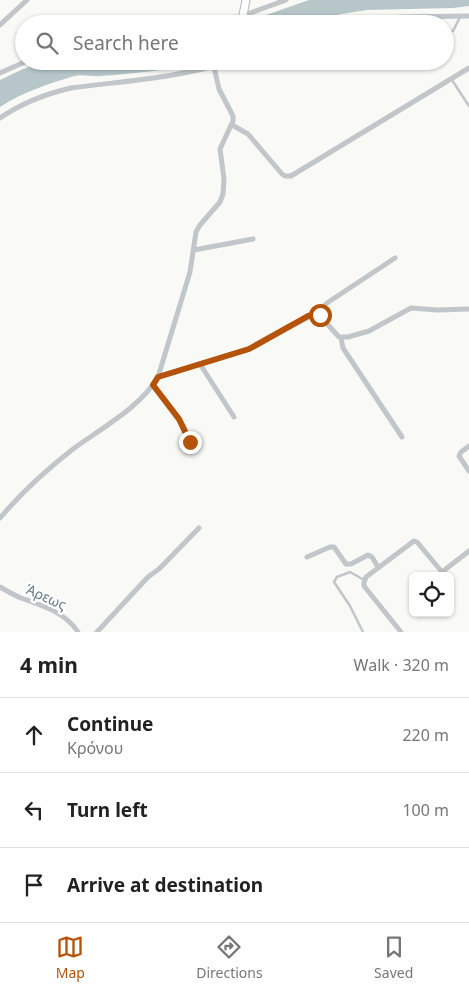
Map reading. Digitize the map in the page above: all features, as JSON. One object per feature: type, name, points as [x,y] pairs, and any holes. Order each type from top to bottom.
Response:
[{"type":"street","points":[[0,25],[27,0]]},
{"type":"street","points":[[243,15],[246,0]]},
{"type":"street","points":[[243,15],[286,0]]},
{"type":"street","points":[[454,17],[469,16]]},
{"type":"street","points":[[0,73],[15,66]]},
{"type":"street","points":[[232,125],[248,134],[282,174],[288,177],[469,68]]},
{"type":"street","points":[[0,118],[26,102],[56,92],[198,70]]},
{"type":"street","points":[[0,518],[42,474],[132,406],[153,385],[158,377],[188,280],[198,228],[220,202],[223,194],[224,178],[220,149],[232,125],[233,116],[219,89],[215,70]]},
{"type":"street","points":[[194,250],[253,239]]},
{"type":"street","points":[[158,377],[249,349],[308,316],[316,314],[327,303],[395,258]]},
{"type":"street","points":[[341,338],[369,330],[411,308],[437,310],[469,309]]},
{"type":"street","points":[[316,314],[322,317],[338,337],[341,338],[343,348],[402,437]]},
{"type":"street","points":[[200,364],[234,417]]},
{"type":"street","points":[[153,385],[184,427],[191,446]]},
{"type":"street","points":[[469,446],[458,456],[469,471]]},
{"type":"street","points":[[97,632],[148,577],[159,569],[199,528]]},
{"type":"street","points":[[401,632],[364,586],[364,580],[378,567],[415,540],[442,572],[469,551]]},
{"type":"street","points":[[307,557],[334,547],[346,564],[351,564],[368,555],[372,557],[378,567]]},
{"type":"street","name":"Άρεως","points":[[0,587],[20,598],[56,611],[67,618],[78,632]]},
{"type":"lane","points":[[454,29],[460,17]]},
{"type":"lane","points":[[451,79],[469,106]]},
{"type":"lane","points":[[362,632],[350,606],[334,582],[337,577],[350,572],[364,580]]},
{"type":"shaded area","points":[[309,0],[469,0],[469,6],[453,8],[367,10],[338,15],[266,15]]},
{"type":"shaded area","points":[[21,70],[157,70],[98,76],[74,76],[45,85],[0,107],[0,80]]},
{"type":"route","points":[[190,442],[179,419],[153,385],[158,377],[249,349],[308,316],[320,315]]}]
